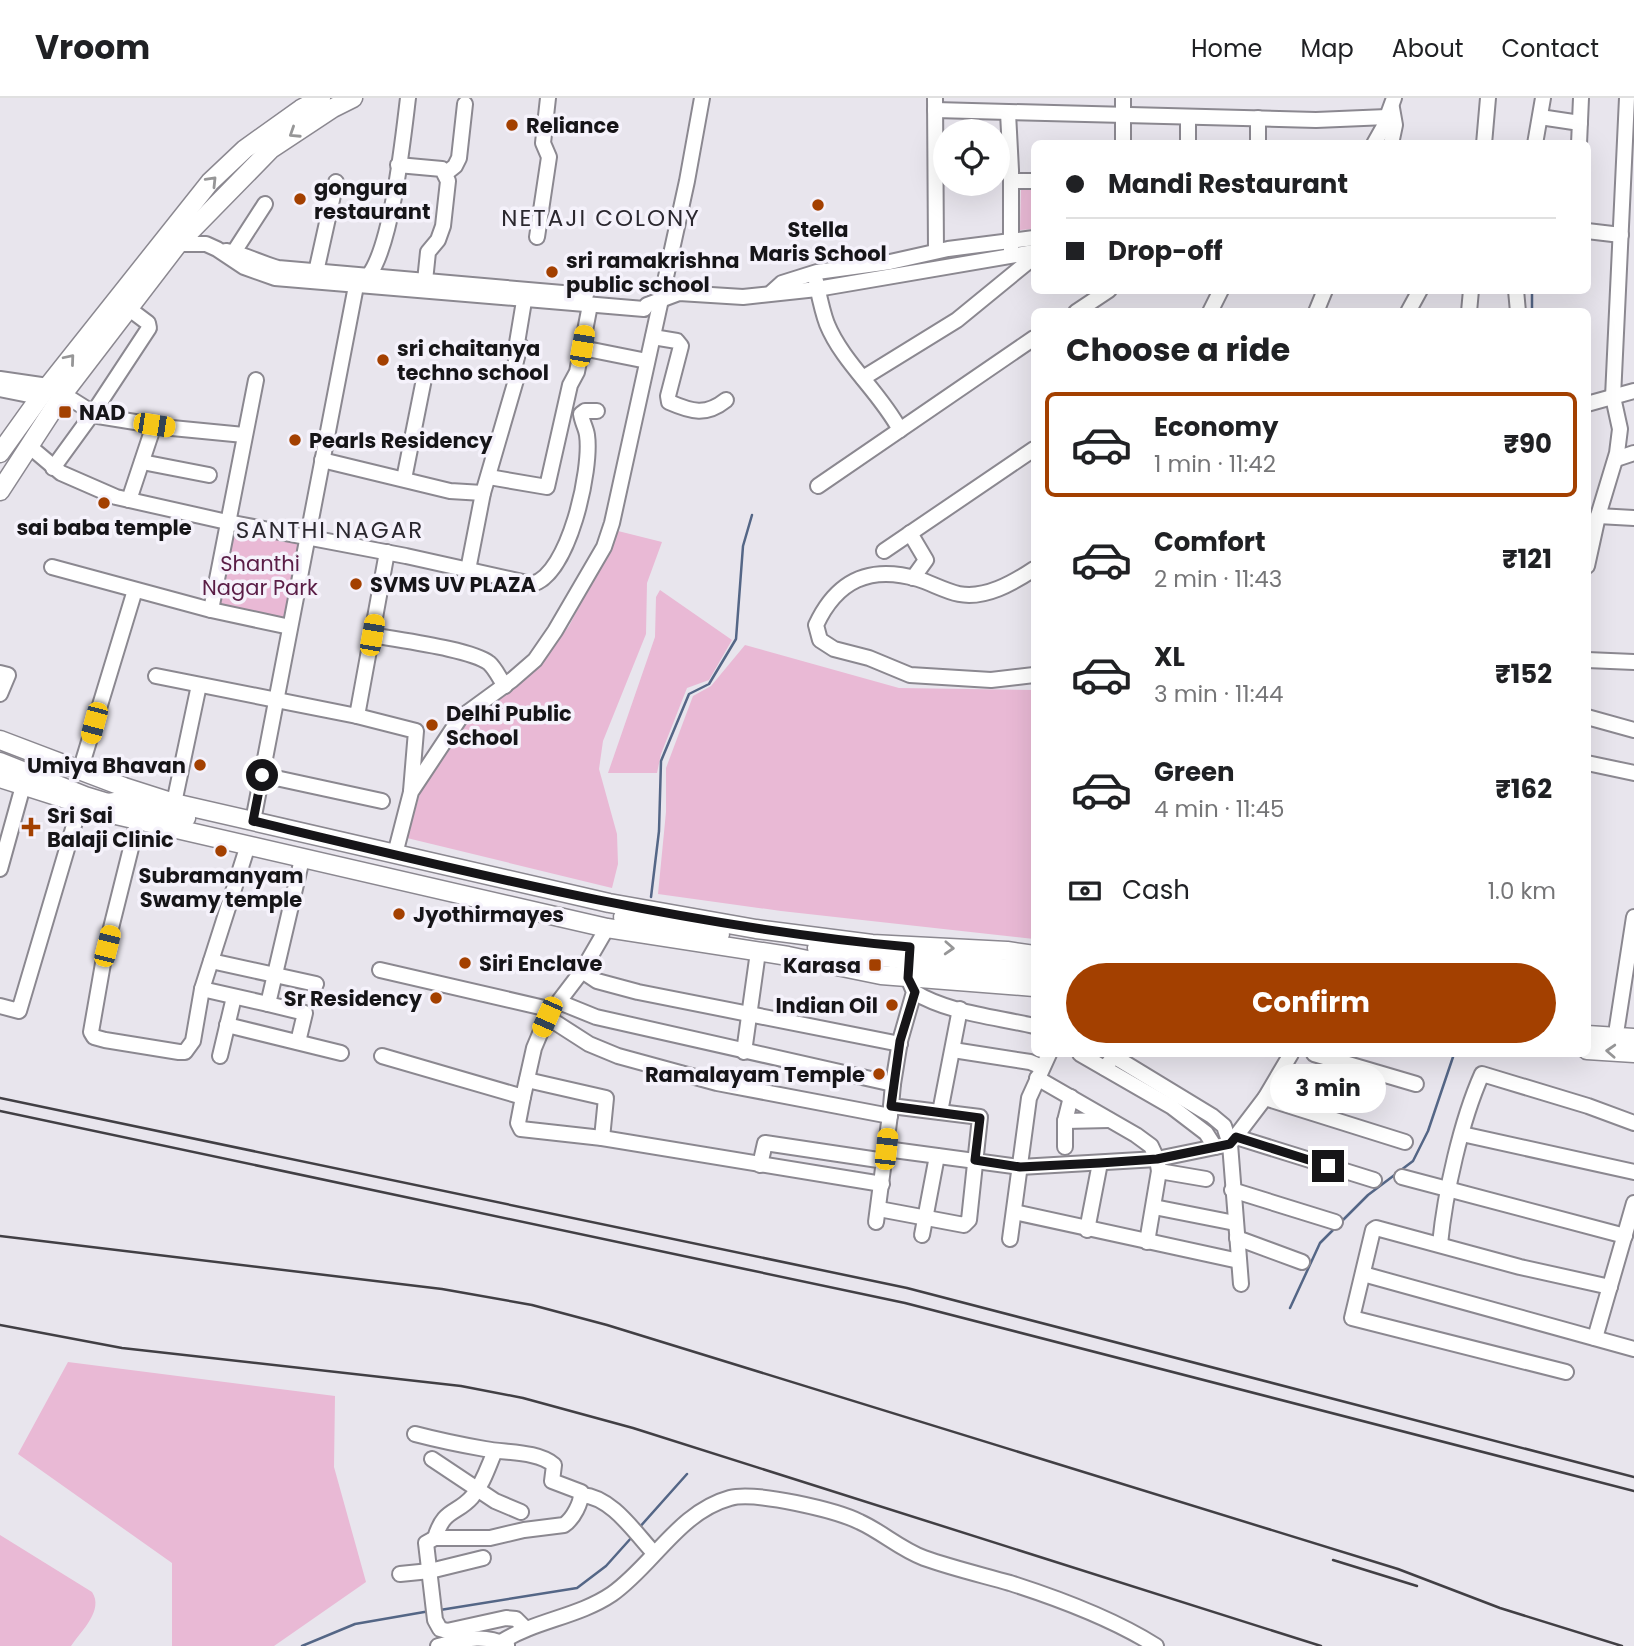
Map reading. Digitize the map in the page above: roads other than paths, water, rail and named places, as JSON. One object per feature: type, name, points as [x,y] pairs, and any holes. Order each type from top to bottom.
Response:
[{"type":"main road","points":[[0,491],[50,393],[210,182],[246,149],[301,109],[321,98]]},
{"type":"main road","points":[[50,393],[128,308],[178,244],[271,149],[353,98]]},
{"type":"main road","points":[[0,453],[29,435]]},
{"type":"main road","points":[[0,740],[138,820],[607,928],[788,956],[911,985],[1031,987]]},
{"type":"main road","points":[[0,751],[84,789]]},
{"type":"main road","points":[[0,762],[114,799],[200,821],[625,918],[728,936],[909,953],[1031,955]]},
{"type":"main road","points":[[0,778],[23,786],[84,789],[174,803],[613,904],[756,929],[1031,971]]},
{"type":"main road","points":[[1591,1026],[1625,1028]]},
{"type":"main road","points":[[1591,1035],[1634,1038]]},
{"type":"main road","points":[[1591,1050],[1634,1053]]},
{"type":"street","points":[[253,821],[356,286],[368,276],[380,250],[398,165],[408,98]]},
{"type":"street","points":[[537,237],[549,157],[543,144],[548,98]]},
{"type":"street","points":[[411,792],[460,718],[505,686],[535,660],[604,547],[612,523],[662,299],[702,98]]},
{"type":"street","points":[[1123,98],[1123,140]]},
{"type":"street","points":[[1484,140],[1489,98]]},
{"type":"street","points":[[1536,140],[1544,98]]},
{"type":"street","points":[[1579,140],[1581,98]]},
{"type":"street","points":[[1591,548],[1616,459],[1620,429],[1613,397],[1627,98]]},
{"type":"street","points":[[445,174],[455,166],[458,158],[465,104]]},
{"type":"street","points":[[936,251],[935,104],[1008,113],[1316,120],[1391,107]]},
{"type":"street","points":[[1376,140],[1391,107]]},
{"type":"street","points":[[1391,107],[1395,125],[1392,140]]},
{"type":"street","points":[[1008,113],[1012,181],[1011,248]]},
{"type":"street","points":[[1540,117],[1580,123]]},
{"type":"street","points":[[1188,118],[1188,140]]},
{"type":"street","points":[[1258,118],[1258,140]]},
{"type":"street","points":[[398,165],[437,168],[445,174],[448,181],[443,226],[438,240],[428,252],[425,281]]},
{"type":"street","points":[[1012,181],[1031,181]]},
{"type":"street","points":[[316,272],[336,182]]},
{"type":"street","points":[[234,252],[265,204]]},
{"type":"street","points":[[1591,231],[1621,235]]},
{"type":"street","points":[[178,244],[206,244],[244,267],[275,278],[643,309],[679,293],[743,297],[817,289],[1011,248],[1031,239]]},
{"type":"street","points":[[771,293],[782,283],[814,273],[890,262],[936,251],[1011,248],[1031,254]]},
{"type":"street","points":[[217,249],[234,252],[278,268],[640,300],[647,305]]},
{"type":"street","points":[[863,378],[957,320],[1031,258]]},
{"type":"street","points":[[814,273],[828,326],[863,378],[888,408],[900,430]]},
{"type":"street","points":[[1082,308],[1103,294]]},
{"type":"street","points":[[468,570],[483,493],[518,373],[514,369],[520,345],[517,343],[524,301]]},
{"type":"street","points":[[489,477],[547,486],[570,385],[582,348],[590,305]]},
{"type":"street","points":[[54,468],[149,328],[144,319],[128,308]]},
{"type":"street","points":[[653,337],[677,341],[681,346],[668,396],[669,402],[704,412],[726,400]]},
{"type":"street","points":[[818,485],[1031,340]]},
{"type":"street","points":[[582,348],[647,361]]},
{"type":"street","points":[[0,379],[50,393],[98,416],[244,435]]},
{"type":"street","points":[[404,480],[424,379]]},
{"type":"street","points":[[211,610],[256,380]]},
{"type":"street","points":[[0,390],[50,393]]},
{"type":"street","points":[[1591,403],[1634,391]]},
{"type":"street","points":[[29,435],[54,468],[112,496],[227,522],[387,552],[528,584],[546,578],[573,528],[583,483],[587,433],[581,414],[585,411],[597,411]]},
{"type":"street","points":[[129,500],[154,425]]},
{"type":"street","points":[[0,463],[13,445],[29,435]]},
{"type":"street","points":[[0,478],[29,435]]},
{"type":"street","points":[[884,551],[1031,451]]},
{"type":"street","points":[[1616,459],[1634,453]]},
{"type":"street","points":[[322,460],[450,491],[483,493]]},
{"type":"street","points":[[142,462],[209,475]]},
{"type":"street","points":[[1598,516],[1634,518]]},
{"type":"street","points":[[910,533],[926,561],[914,578]]},
{"type":"street","points":[[357,716],[387,552]]},
{"type":"street","points":[[52,567],[211,610],[290,627]]},
{"type":"street","points":[[1031,571],[1016,581],[987,592],[960,594],[914,578],[873,573],[847,585],[833,596],[816,625],[820,640],[834,649],[869,658],[910,675],[991,680],[1031,675]]},
{"type":"street","points":[[0,1006],[19,1011],[84,789],[135,590]]},
{"type":"street","points":[[372,635],[475,657],[489,663],[505,686]]},
{"type":"street","points":[[1591,660],[1634,662]]},
{"type":"street","points":[[0,673],[8,675],[0,694]]},
{"type":"street","points":[[156,677],[276,699],[416,731],[411,792],[395,854]]},
{"type":"street","points":[[174,803],[199,685]]},
{"type":"street","points":[[1591,719],[1634,730]]},
{"type":"street","points":[[1591,764],[1634,773]]},
{"type":"street","points":[[262,775],[382,801]]},
{"type":"street","points":[[0,869],[23,786]]},
{"type":"street","points":[[138,820],[106,952],[91,1034],[105,1040],[185,1052],[192,1041],[202,989],[248,845]]},
{"type":"street","points":[[268,1004],[302,859]]},
{"type":"street","points":[[1625,1028],[1634,917]]},
{"type":"street","points":[[607,928],[582,971],[553,1010],[534,1048],[518,1123],[521,1129],[602,1138],[882,1184]]},
{"type":"street","points":[[744,1052],[758,952]]},
{"type":"street","points":[[553,1010],[589,1044],[618,1056],[717,1083],[891,1111],[940,1112],[980,1118],[967,1224],[878,1215],[886,1155],[891,1111],[893,1084],[911,985],[909,953]]},
{"type":"street","points":[[211,961],[316,984]]},
{"type":"street","points":[[380,970],[893,1084]]},
{"type":"street","points":[[582,971],[597,981],[638,992],[900,1044]]},
{"type":"street","points":[[911,985],[925,999],[1031,1025]]},
{"type":"street","points":[[202,989],[305,1013],[298,1042]]},
{"type":"street","points":[[220,1056],[234,997]]},
{"type":"street","points":[[940,1112],[960,1009]]},
{"type":"street","points":[[228,1025],[341,1053]]},
{"type":"street","points":[[953,1050],[1030,1062],[1071,1097],[1151,1146],[1158,1165],[1147,1242]]},
{"type":"street","points":[[382,1056],[523,1097]]},
{"type":"street","points":[[1010,1239],[1029,1098],[1047,1057]]},
{"type":"street","points":[[1089,1057],[1108,1063],[1115,1057],[1224,1126],[1232,1190],[1235,1260],[1241,1284]]},
{"type":"street","points":[[1225,1144],[1265,1098],[1289,1057]]},
{"type":"street","points":[[1324,1057],[1416,1084]]},
{"type":"street","points":[[1440,1244],[1448,1188],[1482,1074],[1634,1123]]},
{"type":"street","points":[[527,1080],[606,1098],[602,1138]]},
{"type":"street","points":[[1065,1147],[1065,1121],[1071,1097]]},
{"type":"street","points":[[1265,1098],[1405,1142]]},
{"type":"street","points":[[1065,1121],[1112,1120]]},
{"type":"street","points":[[1462,1134],[1634,1172]]},
{"type":"street","points":[[760,1165],[765,1143],[886,1155],[937,1156],[1020,1167],[1100,1163],[1158,1165],[1206,1178]]},
{"type":"street","points":[[1158,1165],[1225,1144],[1374,1180]]},
{"type":"street","points":[[922,1235],[937,1156]]},
{"type":"street","points":[[1087,1230],[1100,1163]]},
{"type":"street","points":[[1402,1177],[1628,1231]]},
{"type":"street","points":[[1232,1190],[1335,1222]]},
{"type":"street","points":[[1595,1338],[1634,1203]]},
{"type":"street","points":[[1154,1207],[1233,1226],[1302,1262]]},
{"type":"street","points":[[1014,1212],[1235,1260]]},
{"type":"street","points":[[1566,1372],[1352,1318],[1374,1229],[1610,1287]]},
{"type":"street","points":[[1363,1274],[1634,1349]]},
{"type":"street","points":[[415,1434],[550,1462],[554,1465],[552,1481],[579,1490],[606,1505],[654,1553]]},
{"type":"street","points":[[435,1538],[444,1517],[470,1500],[478,1489],[495,1451]]},
{"type":"street","points":[[432,1459],[495,1501],[521,1512]]},
{"type":"street","points":[[525,1628],[516,1619],[506,1618],[447,1631],[440,1629],[434,1612],[426,1543],[435,1538],[490,1538],[564,1525],[572,1517],[582,1494]]},
{"type":"street","points":[[438,1646],[489,1637],[505,1644],[525,1628],[590,1607],[614,1592],[695,1516],[733,1497],[751,1496],[835,1513],[860,1522],[906,1551],[1014,1584],[1105,1619],[1138,1634],[1156,1646]]},
{"type":"street","points":[[400,1574],[430,1571],[483,1558]]},
{"type":"waterway","points":[[1532,294],[1532,308]]},
{"type":"waterway","points":[[651,897],[659,831],[661,761],[689,694],[709,684],[736,639],[743,546],[752,515]]},
{"type":"waterway","points":[[1341,1222],[1368,1195],[1413,1161],[1428,1131],[1453,1057]]},
{"type":"waterway","points":[[1290,1308],[1320,1243],[1336,1227]]},
{"type":"waterway","points":[[638,1529],[687,1474]]},
{"type":"waterway","points":[[440,1610],[577,1588],[606,1566],[632,1537]]},
{"type":"waterway","points":[[302,1646],[355,1624],[430,1611]]},
{"type":"railway","points":[[0,1098],[907,1288],[1634,1477]]},
{"type":"railway","points":[[0,1111],[905,1303],[1634,1491]]},
{"type":"railway","points":[[0,1236],[442,1289],[532,1305],[607,1325],[1398,1569],[1500,1608],[1622,1646]]},
{"type":"railway","points":[[0,1325],[122,1348],[461,1386],[523,1398],[633,1428],[1321,1646]]},
{"type":"railway","points":[[1333,1560],[1417,1586]]},
{"type":"place","name":"Reliance","points":[[512,125]]},
{"type":"place","name":"gongura restaurant","points":[[300,199]]},
{"type":"place","name":"Stella Maris School","points":[[818,205]]},
{"type":"place","name":"sri ramakrishna public school","points":[[552,272]]},
{"type":"place","name":"sri chaitanya techno school","points":[[383,360]]},
{"type":"place","name":"NAD","points":[[65,412]]},
{"type":"place","name":"Pearls Residency","points":[[295,440]]},
{"type":"place","name":"sai baba temple","points":[[104,503]]},
{"type":"place","name":"SVMS UV PLAZA","points":[[356,584]]},
{"type":"place","name":"Delhi Public School","points":[[432,725]]},
{"type":"place","name":"Umiya Bhavan","points":[[200,765]]},
{"type":"place","name":"Sri Sai Balaji Clinic","points":[[31,827]]},
{"type":"place","name":"Subramanyam Swamy temple","points":[[221,851]]},
{"type":"place","name":"Jyothirmayes","points":[[399,914]]},
{"type":"place","name":"Siri Enclave","points":[[465,963]]},
{"type":"place","name":"Karasa","points":[[875,965]]},
{"type":"place","name":"Sr Residency","points":[[436,998]]},
{"type":"place","name":"Indian Oil","points":[[892,1005]]},
{"type":"place","name":"Ramalayam Temple","points":[[879,1074]]},
{"type":"district","name":"NETAJI COLONY","points":[[601,218]]},
{"type":"district","name":"SANTHI NAGAR","points":[[330,530]]},
{"type":"park label","name":"Shanthi Nagar Park","points":[[260,575]]}]
